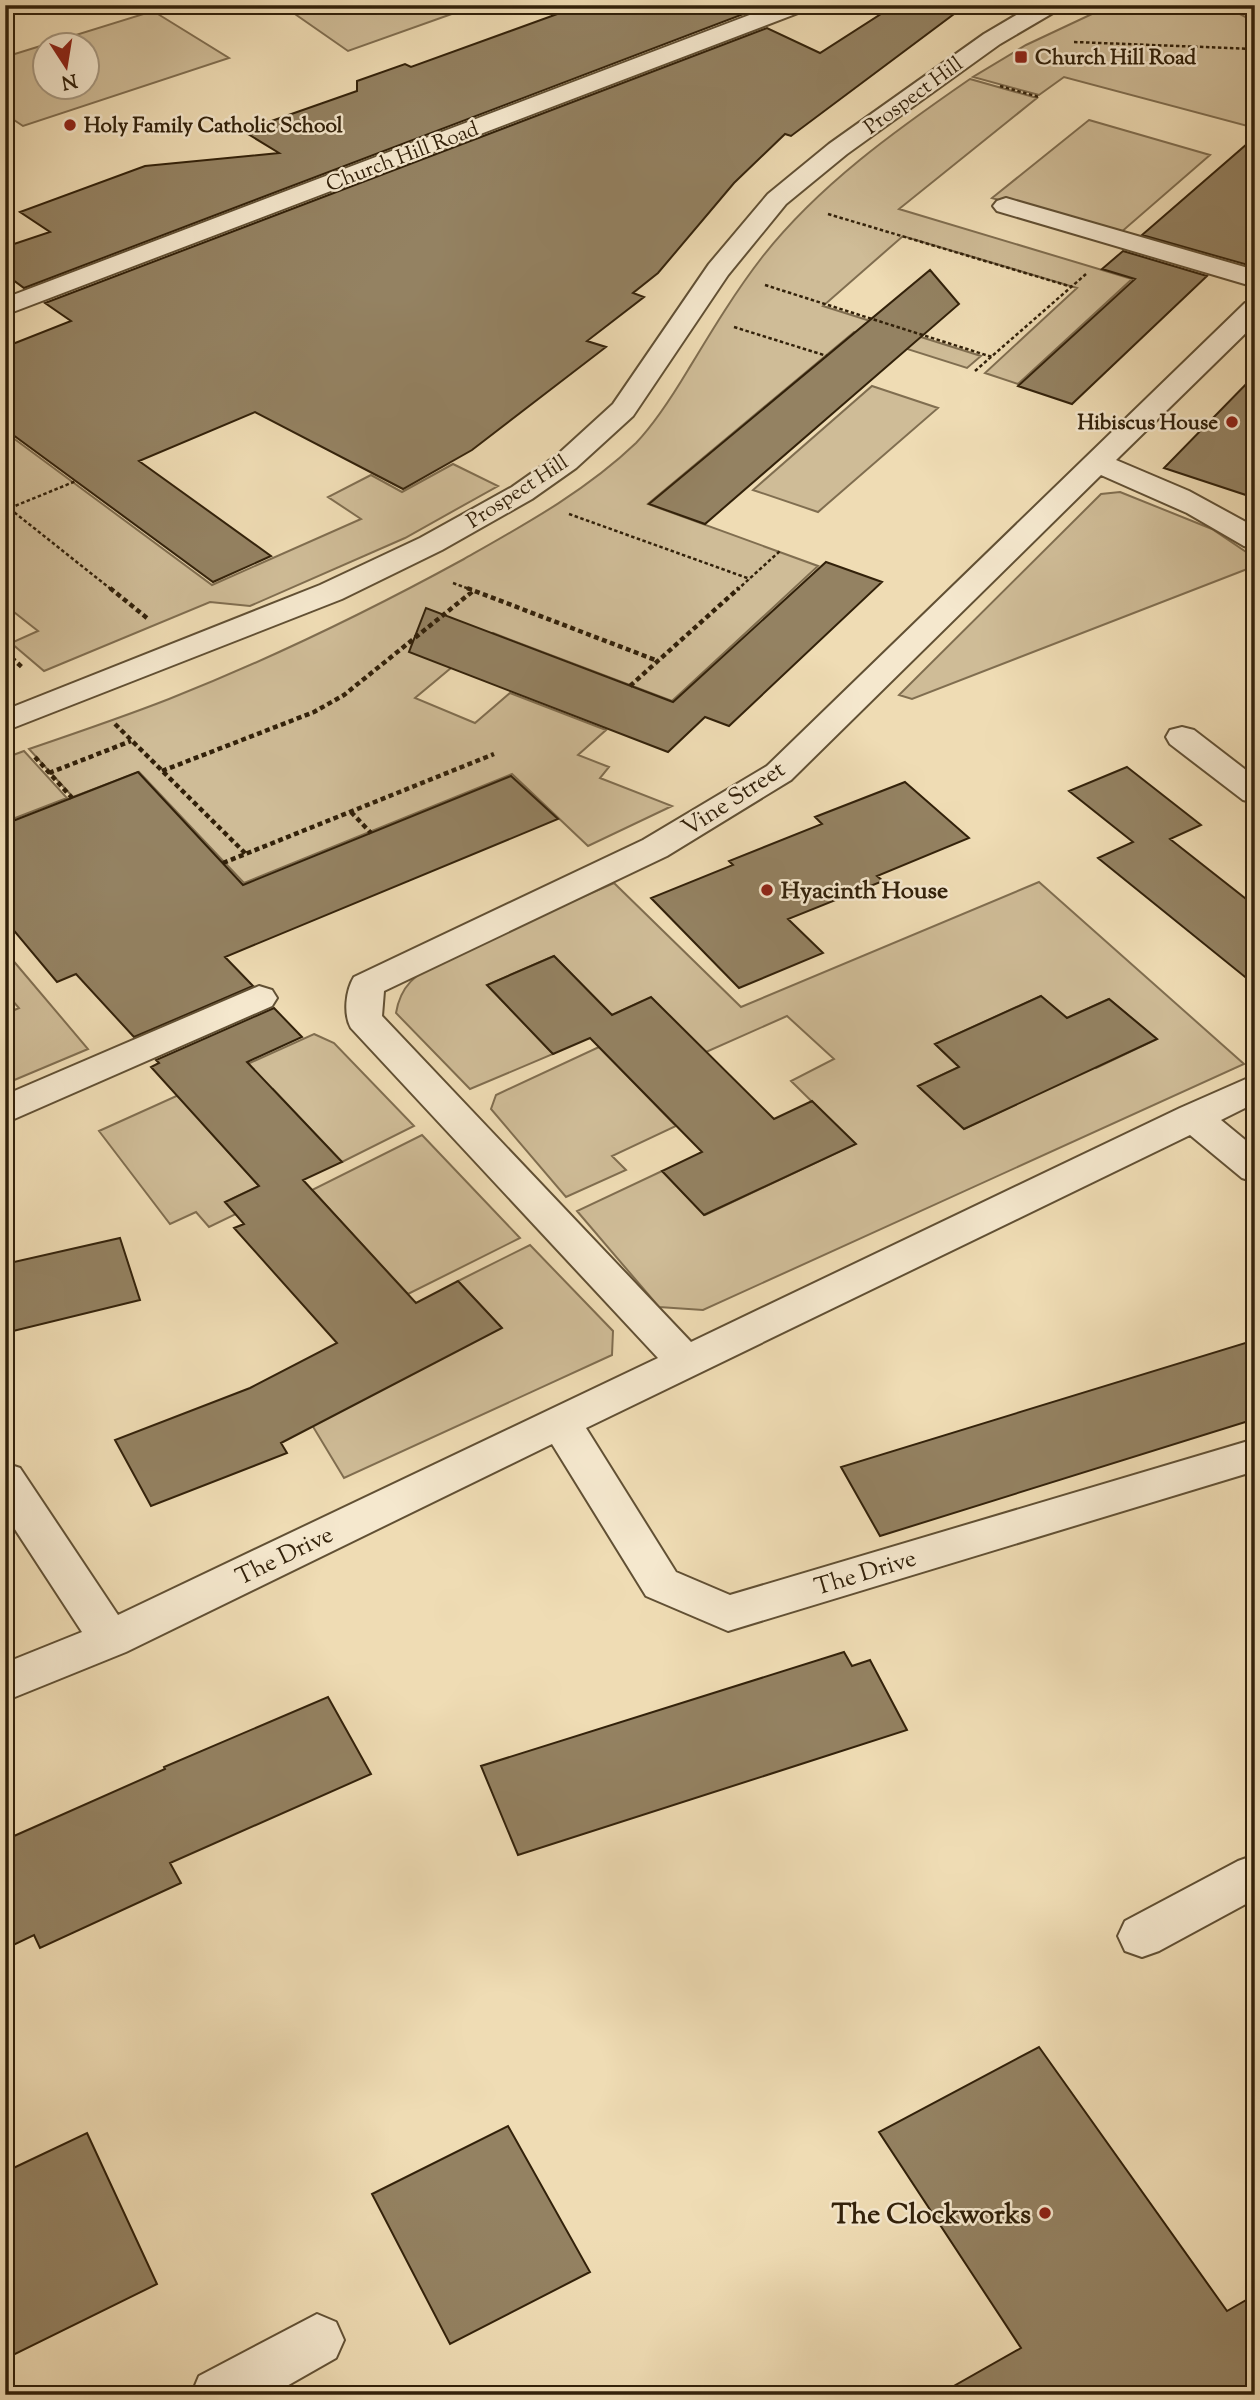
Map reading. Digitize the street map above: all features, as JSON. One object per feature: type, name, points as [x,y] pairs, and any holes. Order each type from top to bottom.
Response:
[{"type":"street","name":"Church Hill Road","points":[[5,307],[798,5]]},
{"type":"street","name":"Prospect Hill","points":[[5,721],[331,592],[522,492],[566,462],[622,410],[718,270],[777,200],[838,149],[992,39],[1050,5]]},
{"type":"street","points":[[1006,206],[1255,279]]},
{"type":"street","name":"Vine Street","points":[[685,1361],[364,1019],[367,985],[655,848],[779,773],[1255,309]]},
{"type":"street","points":[[1097,463],[1173,492],[1255,540]]},
{"type":"street","points":[[1182,737],[1255,793]]},
{"type":"street","points":[[5,1110],[259,998]]},
{"type":"street","name":"The Drive","points":[[5,1684],[110,1639],[1255,1088]]},
{"type":"street","points":[[1193,1116],[1255,1168]]},
{"type":"street","name":"The Drive","points":[[560,1422],[661,1584],[728,1614],[1255,1455]]},
{"type":"street","points":[[5,1479],[110,1639]]},
{"type":"street","points":[[1142,1936],[1255,1875]]},
{"type":"street","points":[[218,2395],[317,2340]]},
{"type":"path","points":[[992,39],[1255,49]]},
{"type":"path","points":[[777,200],[1072,287]]},
{"type":"path","points":[[718,270],[992,357]]},
{"type":"path","points":[[975,371],[1087,274]]},
{"type":"path","points":[[689,312],[827,356]]},
{"type":"path","points":[[7,507],[76,481]]},
{"type":"path","points":[[522,492],[567,513],[750,579]]},
{"type":"path","points":[[7,507],[188,650]]},
{"type":"path","points":[[630,686],[780,551]]},
{"type":"path","points":[[400,558],[430,575],[658,661]]},
{"type":"path","points":[[162,771],[314,712],[344,695],[473,591]]},
{"type":"path","points":[[82,691],[246,854]]},
{"type":"path","points":[[50,773],[131,741]]},
{"type":"path","points":[[32,754],[72,798]]},
{"type":"path","points":[[223,863],[494,754]]},
{"type":"path","points":[[351,812],[371,833]]},
{"type":"shaded area","points":[[282,5],[477,5],[348,51]]},
{"type":"shaded area","points":[[1111,5],[1223,5],[1255,22],[1255,128],[1064,77],[1039,95],[973,77],[1026,45]]},
{"type":"shaded area","points":[[153,11],[229,58],[102,100],[102,32],[85,32]]},
{"type":"shaded area","points":[[32,49],[32,102],[96,102],[23,126],[5,114],[5,57]]},
{"type":"shaded area","points":[[970,79],[1037,98],[899,209],[1132,279],[1018,384],[985,373],[1077,288],[903,236],[823,306],[981,356],[967,368],[854,332],[648,504],[818,566],[672,701],[493,633],[415,698],[475,723],[510,693],[606,730],[578,755],[609,767],[600,778],[672,806],[588,846],[512,774],[244,883],[139,772],[73,797],[29,749],[169,699],[319,634],[464,559],[575,492],[617,460],[650,426],[743,284],[785,230],[860,160]]},
{"type":"shaded area","points":[[1089,120],[1210,155],[1119,234],[992,198]]},
{"type":"shaded area","points":[[872,386],[938,408],[818,512],[753,490]]},
{"type":"shaded area","points":[[5,432],[212,585],[361,519],[328,497],[371,475],[402,492],[453,464],[498,486],[405,538],[250,606],[210,602],[44,671],[11,643],[38,631],[5,605]]},
{"type":"shaded area","points":[[1120,492],[1212,529],[1255,558],[1255,566],[912,699],[899,695],[1101,494]]},
{"type":"shaded area","points":[[24,751],[67,798],[10,820],[36,851],[5,863],[5,758]]},
{"type":"shaded area","points":[[1039,882],[1244,1064],[703,1310],[659,1307],[577,1211],[662,1171],[705,1215],[855,1144],[791,1081],[834,1059],[787,1016],[706,1052],[670,1016],[662,1020],[643,1001],[612,1015],[554,956],[487,985],[553,1054],[470,1089],[396,1013],[406,987],[418,975],[442,959],[614,883],[741,1007]],"holes":[[[1041,996],[1067,1018],[1109,999],[1157,1039],[1096,1068],[1071,1046],[1027,1099],[964,1129],[918,1086],[959,1067],[935,1044]]]},
{"type":"shaded area","points":[[5,951],[88,1049],[12,1081],[5,1073],[5,1014],[19,1008],[5,992]]},
{"type":"shaded area","points":[[314,1034],[334,1043],[414,1126],[342,1162],[273,1089],[202,1123],[259,1186],[225,1202],[236,1214],[209,1227],[196,1212],[170,1224],[99,1131]]},
{"type":"shaded area","points":[[599,1047],[676,1126],[612,1156],[626,1170],[566,1197],[491,1109],[496,1095]]},
{"type":"shaded area","points":[[422,1135],[520,1238],[408,1294],[312,1190]]},
{"type":"shaded area","points":[[530,1245],[613,1331],[612,1355],[344,1478],[312,1425],[501,1327],[458,1281]]},
{"type":"building","points":[[582,5],[720,5],[741,15],[24,288],[5,274],[5,247],[50,232],[20,212],[145,166],[279,153],[243,131],[357,91],[357,81],[405,64],[411,67]]},
{"type":"building","points":[[895,5],[948,5],[954,14],[791,136],[785,134],[734,183],[658,273],[633,293],[644,297],[587,341],[606,347],[472,450],[403,489],[255,412],[139,461],[271,556],[213,582],[5,429],[5,347],[71,321],[45,303],[767,28],[820,53]]},
{"type":"building","points":[[1255,137],[1255,267],[1142,235]]},
{"type":"building","points":[[1123,251],[1207,276],[1072,404],[1018,386],[1135,279],[1102,269]]},
{"type":"building","points":[[930,270],[959,304],[705,524],[649,504]]},
{"type":"building","name":"Hibiscus House","points":[[1255,375],[1255,498],[1164,468]]},
{"type":"building","points":[[826,562],[882,582],[729,726],[705,717],[668,752],[409,652],[426,608],[673,702]]},
{"type":"building","points":[[1127,767],[1201,825],[1170,839],[1255,906],[1255,985],[1098,858],[1133,842],[1069,791]]},
{"type":"building","points":[[138,772],[243,885],[511,776],[558,819],[225,957],[253,986],[134,1037],[76,974],[57,982],[5,920],[5,824]]},
{"type":"building","name":"Hyacinth House","points":[[905,782],[969,838],[877,876],[883,881],[788,919],[823,953],[739,988],[651,898],[733,865],[729,861],[822,824],[815,817]]},
{"type":"building","points":[[554,956],[612,1015],[651,997],[774,1119],[812,1101],[856,1144],[704,1215],[662,1171],[702,1152],[590,1038],[553,1054],[487,985]]},
{"type":"building","points":[[1041,996],[1067,1018],[1109,999],[1157,1039],[964,1129],[918,1086],[959,1067],[935,1044]]},
{"type":"building","points":[[274,1008],[302,1037],[247,1062],[342,1162],[303,1180],[416,1303],[458,1281],[502,1328],[281,1443],[287,1453],[151,1506],[115,1440],[250,1388],[337,1343],[234,1228],[244,1224],[225,1202],[259,1186],[151,1067],[159,1063],[156,1060]]},
{"type":"building","points":[[120,1238],[140,1300],[5,1333],[5,1264]]},
{"type":"building","points":[[1255,1340],[1255,1419],[880,1536],[841,1467]]},
{"type":"building","points":[[844,1652],[852,1666],[870,1660],[907,1730],[518,1855],[481,1766]]},
{"type":"building","points":[[328,1697],[371,1774],[170,1863],[181,1883],[40,1948],[34,1935],[5,1949],[5,1840],[165,1769],[164,1767]]},
{"type":"building","name":"The Clockworks","points":[[1039,2047],[1227,2311],[1255,2295],[1255,2395],[938,2395],[1021,2348],[879,2132]]},
{"type":"building","points":[[508,2126],[590,2272],[450,2344],[372,2194]]},
{"type":"building","points":[[87,2133],[157,2284],[5,2359],[5,2172]]},
{"type":"place","name":"Church Hill Road","points":[[1021,57]]},
{"type":"place","name":"Holy Family Catholic School","points":[[70,125]]},
{"type":"place","name":"Hibiscus House","points":[[1232,422]]},
{"type":"place","name":"Hyacinth House","points":[[767,890]]},
{"type":"place","name":"The Clockworks","points":[[1045,2213]]}]
